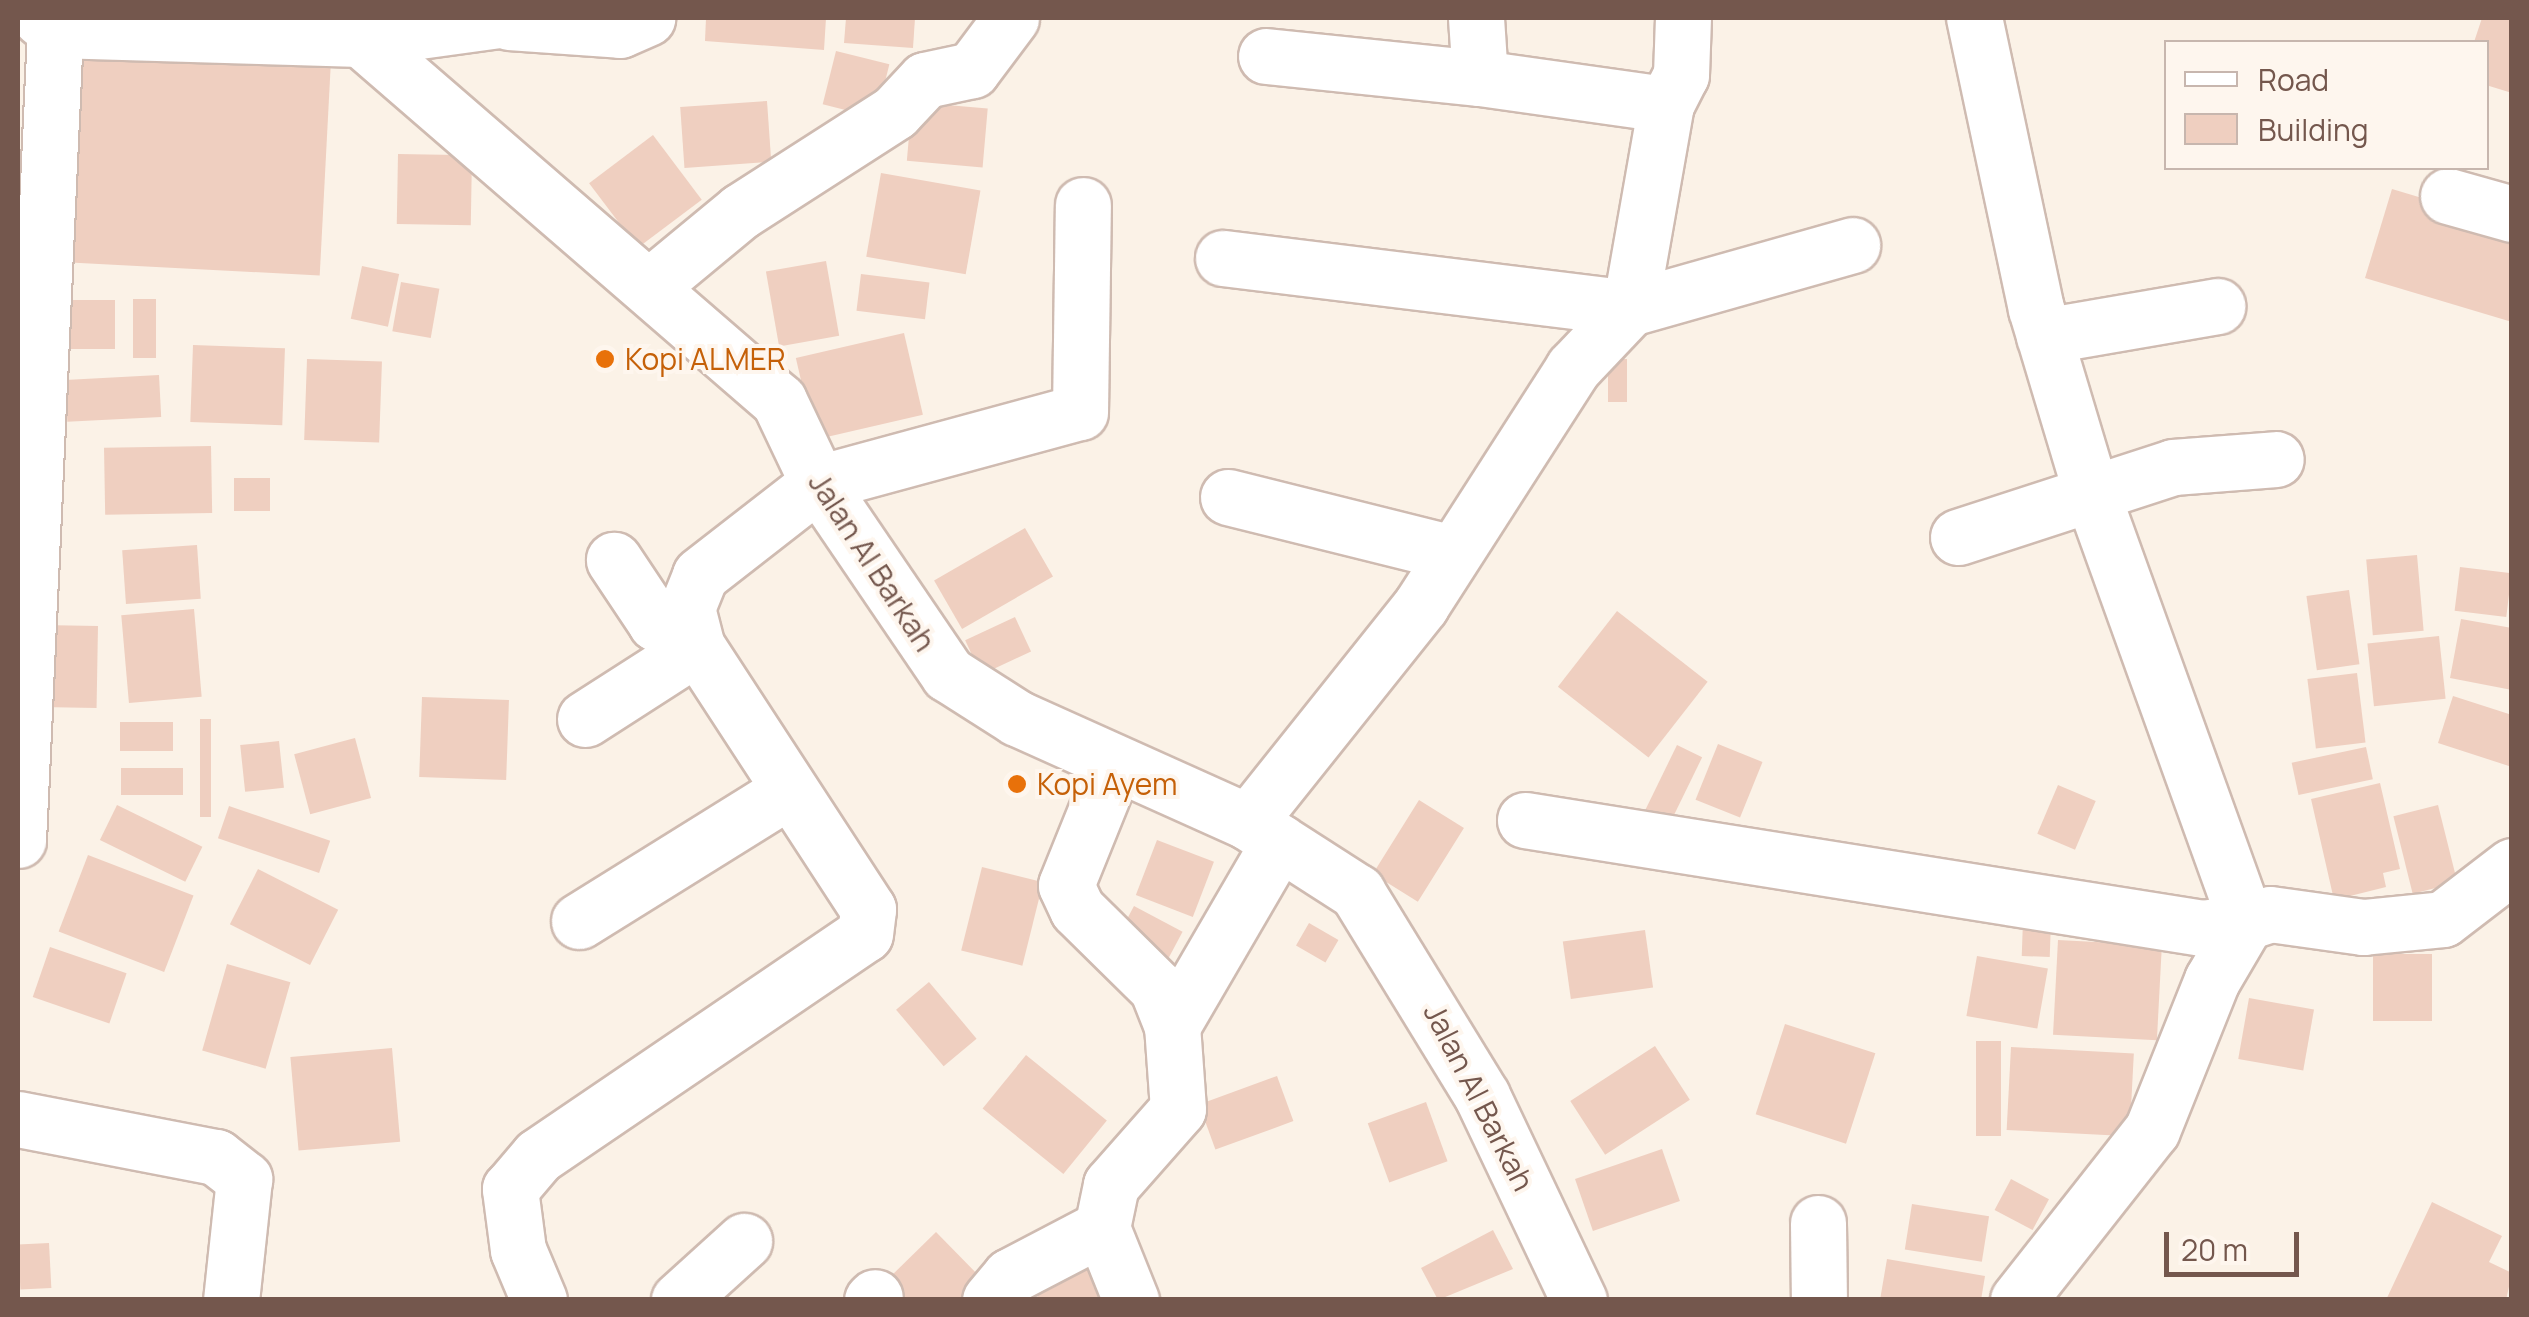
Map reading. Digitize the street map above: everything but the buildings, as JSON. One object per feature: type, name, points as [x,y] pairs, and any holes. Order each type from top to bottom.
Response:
[{"type":"street","points":[[18,840],[19,708],[48,24],[361,39],[512,20],[620,30],[647,18]]},
{"type":"street","points":[[649,287],[740,211],[895,112],[925,80],[972,70],[1012,18]]},
{"type":"street","points":[[1476,18],[1480,78]]},
{"type":"street","points":[[1172,1026],[1264,832],[1573,368],[1630,308],[1666,104],[1681,75],[1683,18]]},
{"type":"street","points":[[1974,18],[2044,336],[2091,492],[2246,922]]},
{"type":"street","name":"Jalan Al Barkah","points":[[361,39],[779,401],[818,483],[948,674],[1115,764],[1264,832],[1357,892],[1403,954],[1578,1300]]},
{"type":"street","points":[[1266,56],[1480,78],[1666,104]]},
{"type":"street","points":[[2448,196],[2512,214]]},
{"type":"street","points":[[539,1300],[518,1250],[510,1189],[538,1156],[865,934],[868,909],[786,792],[697,647],[687,608],[700,576],[818,483],[1080,412],[1083,206]]},
{"type":"street","points":[[1223,258],[1630,308],[1852,244]]},
{"type":"street","points":[[2044,336],[2218,306]]},
{"type":"street","points":[[1958,537],[2173,467],[2276,459]]},
{"type":"street","points":[[1228,497],[1452,553]]},
{"type":"street","points":[[614,560],[656,624],[697,647]]},
{"type":"street","points":[[585,719],[697,647]]},
{"type":"street","points":[[1115,764],[1068,896],[1157,988],[1172,1026],[1178,1109],[1112,1185],[1102,1228],[1131,1300]]},
{"type":"street","points":[[579,921],[786,792]]},
{"type":"street","points":[[1525,820],[2202,928],[2270,914],[2363,927],[2443,920],[2512,866]]},
{"type":"street","points":[[2018,1300],[2152,1130],[2212,980],[2246,922]]},
{"type":"street","points":[[18,1119],[216,1157],[244,1179],[230,1300]]},
{"type":"street","points":[[1818,1223],[1819,1300]]},
{"type":"street","points":[[990,1300],[1010,1276],[1102,1228]]},
{"type":"street","points":[[679,1300],[744,1241]]},
{"type":"place","name":"Kopi ALMER","points":[[605,359]]},
{"type":"place","name":"Kopi Ayem","points":[[1017,784]]}]
